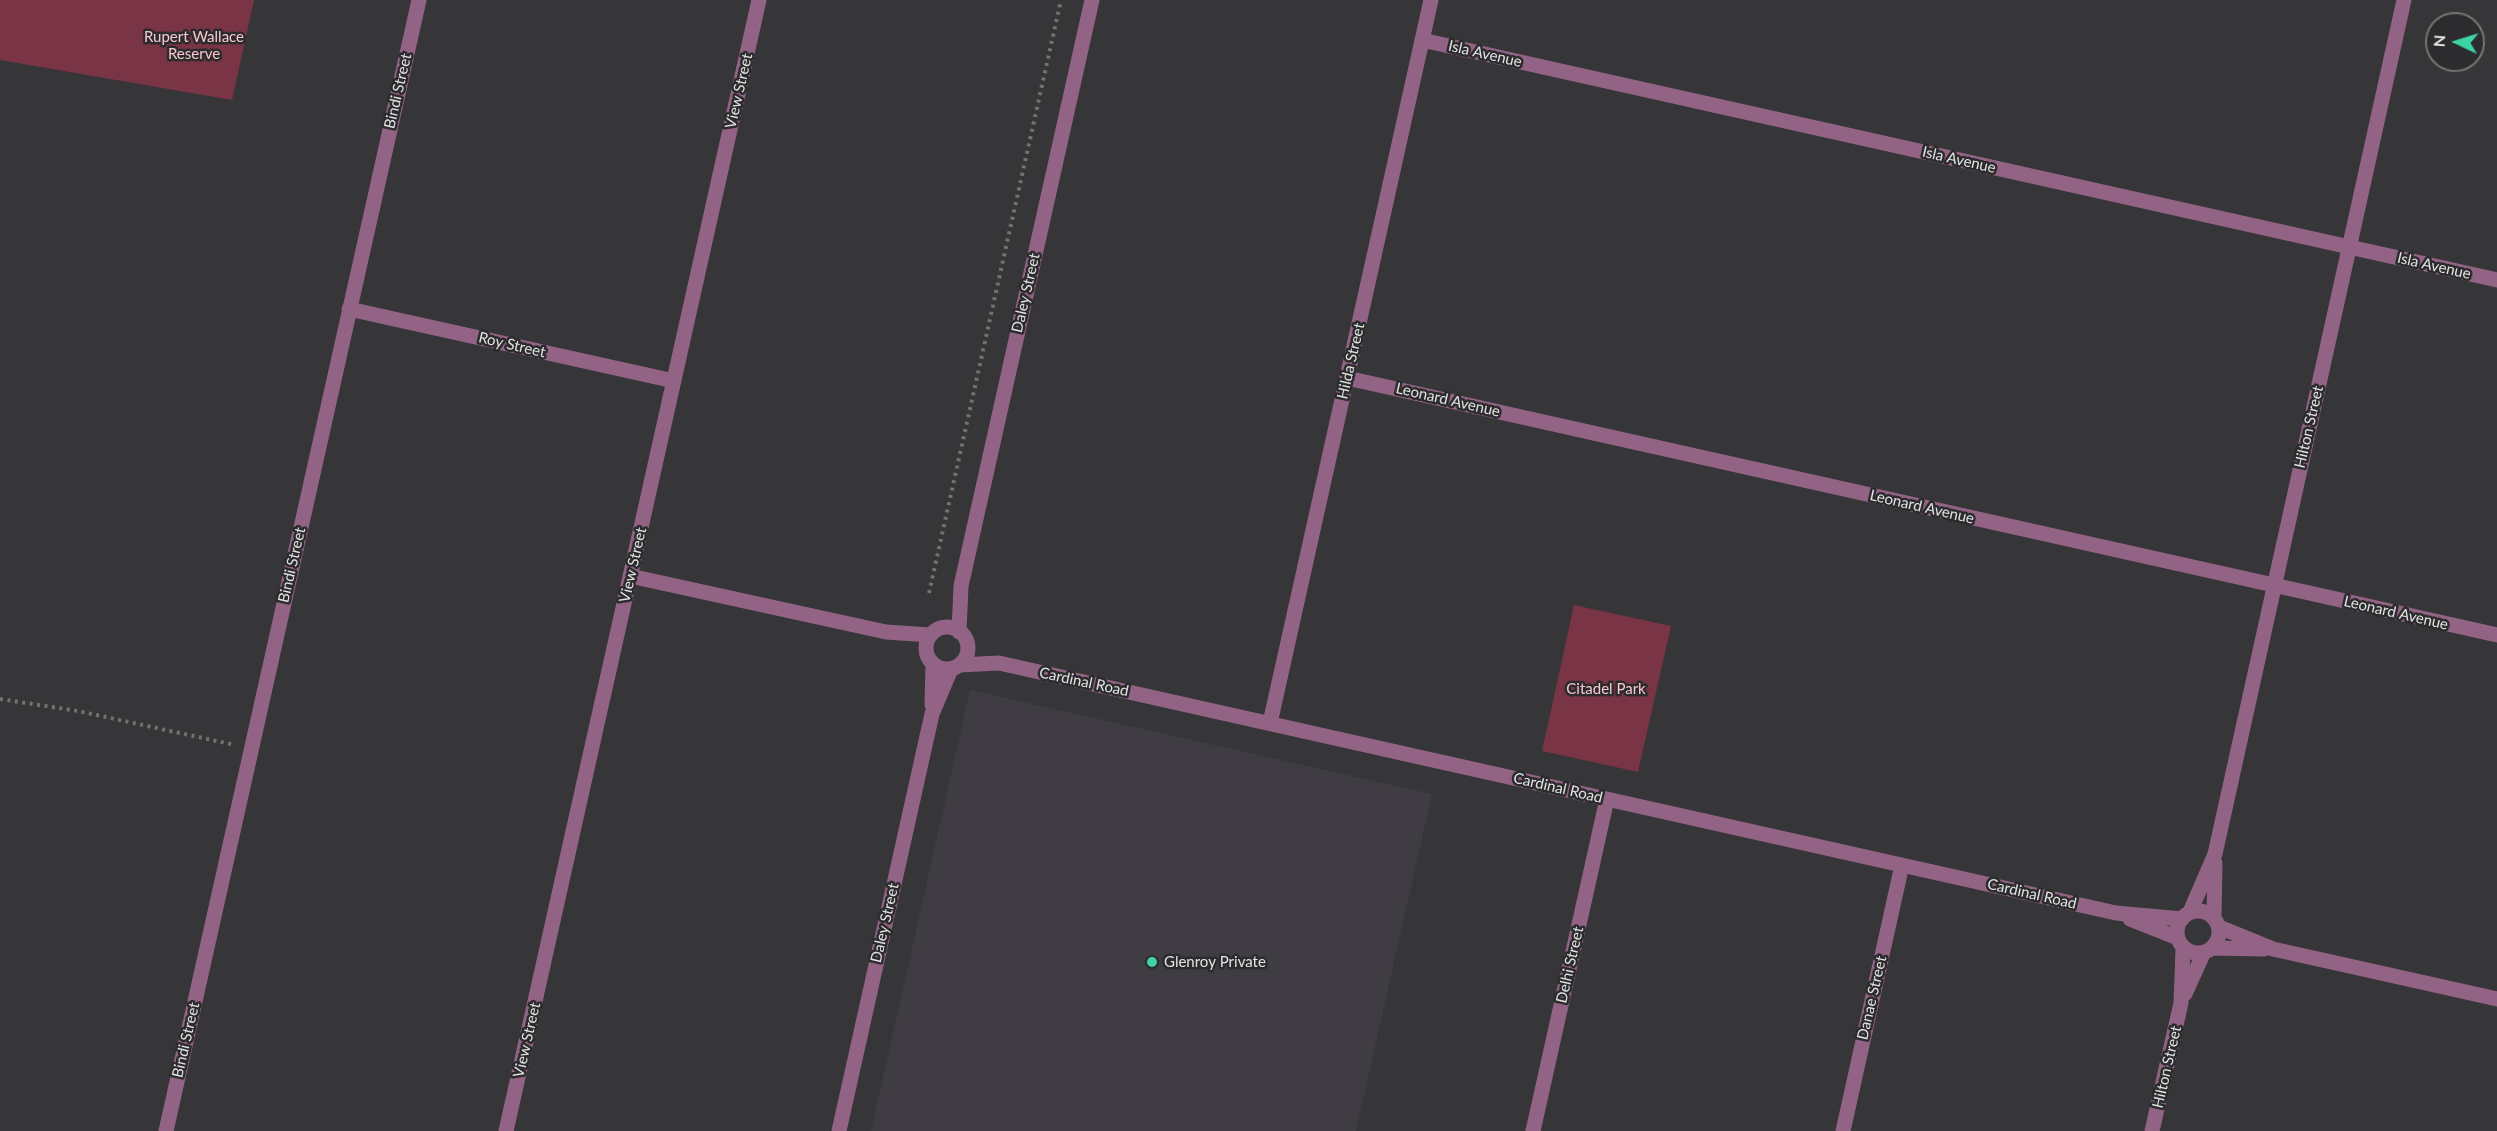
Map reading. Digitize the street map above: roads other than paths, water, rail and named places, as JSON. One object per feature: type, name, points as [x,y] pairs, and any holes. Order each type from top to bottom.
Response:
[{"type":"street","name":"Bindi Street","points":[[166,1131],[419,0]]},
{"type":"street","name":"View Street","points":[[506,1131],[759,0]]},
{"type":"street","name":"Daley Street","points":[[958,632],[961,586],[1092,0]]},
{"type":"street","name":"Hilda Street","points":[[1270,723],[1431,0]]},
{"type":"street","name":"Hilton Street","points":[[2186,915],[2215,854],[2404,0]]},
{"type":"street","name":"Isla Avenue","points":[[1422,40],[2497,280]]},
{"type":"street","name":"Roy Street","points":[[349,309],[674,381]]},
{"type":"street","name":"Leonard Avenue","points":[[1347,378],[2497,635]]},
{"type":"street","points":[[630,576],[886,632],[933,637],[958,632],[967,645],[965,656],[955,667],[938,668],[929,659],[933,637]]},
{"type":"street","name":"Daley Street","points":[[933,637],[961,586]]},
{"type":"street","name":"Cardinal Road","points":[[967,645],[999,663],[2116,913],[2186,915]]},
{"type":"street","name":"Cardinal Road","points":[[955,667],[999,663]]},
{"type":"street","name":"Daley Street","points":[[838,1131],[932,714],[933,664]]},
{"type":"street","name":"Daley Street","points":[[932,714],[955,667]]},
{"type":"street","name":"Delhi Street","points":[[1533,1131],[1607,799]]},
{"type":"street","name":"Hilton Street","points":[[2215,854],[2217,922]]},
{"type":"street","name":"Danae Street","points":[[1843,1131],[1902,865]]},
{"type":"street","points":[[2273,949],[2193,952],[2181,943],[2178,924],[2186,915],[2203,911],[2217,922],[2273,949],[2497,999]]},
{"type":"street","name":"Cardinal Road","points":[[2116,913],[2181,943]]},
{"type":"street","points":[[2208,950],[2218,938],[2217,922]]},
{"type":"street","name":"Hilton Street","points":[[2152,1131],[2181,1002],[2181,943]]},
{"type":"street","name":"Hilton Street","points":[[2181,1002],[2208,950]]},
{"type":"place","name":"Glenroy Private","points":[[1152,962]]},
{"type":"park label","name":"Rupert Wallace Reserve","points":[[194,46]]},
{"type":"park label","name":"Citadel Park","points":[[1606,689]]}]
